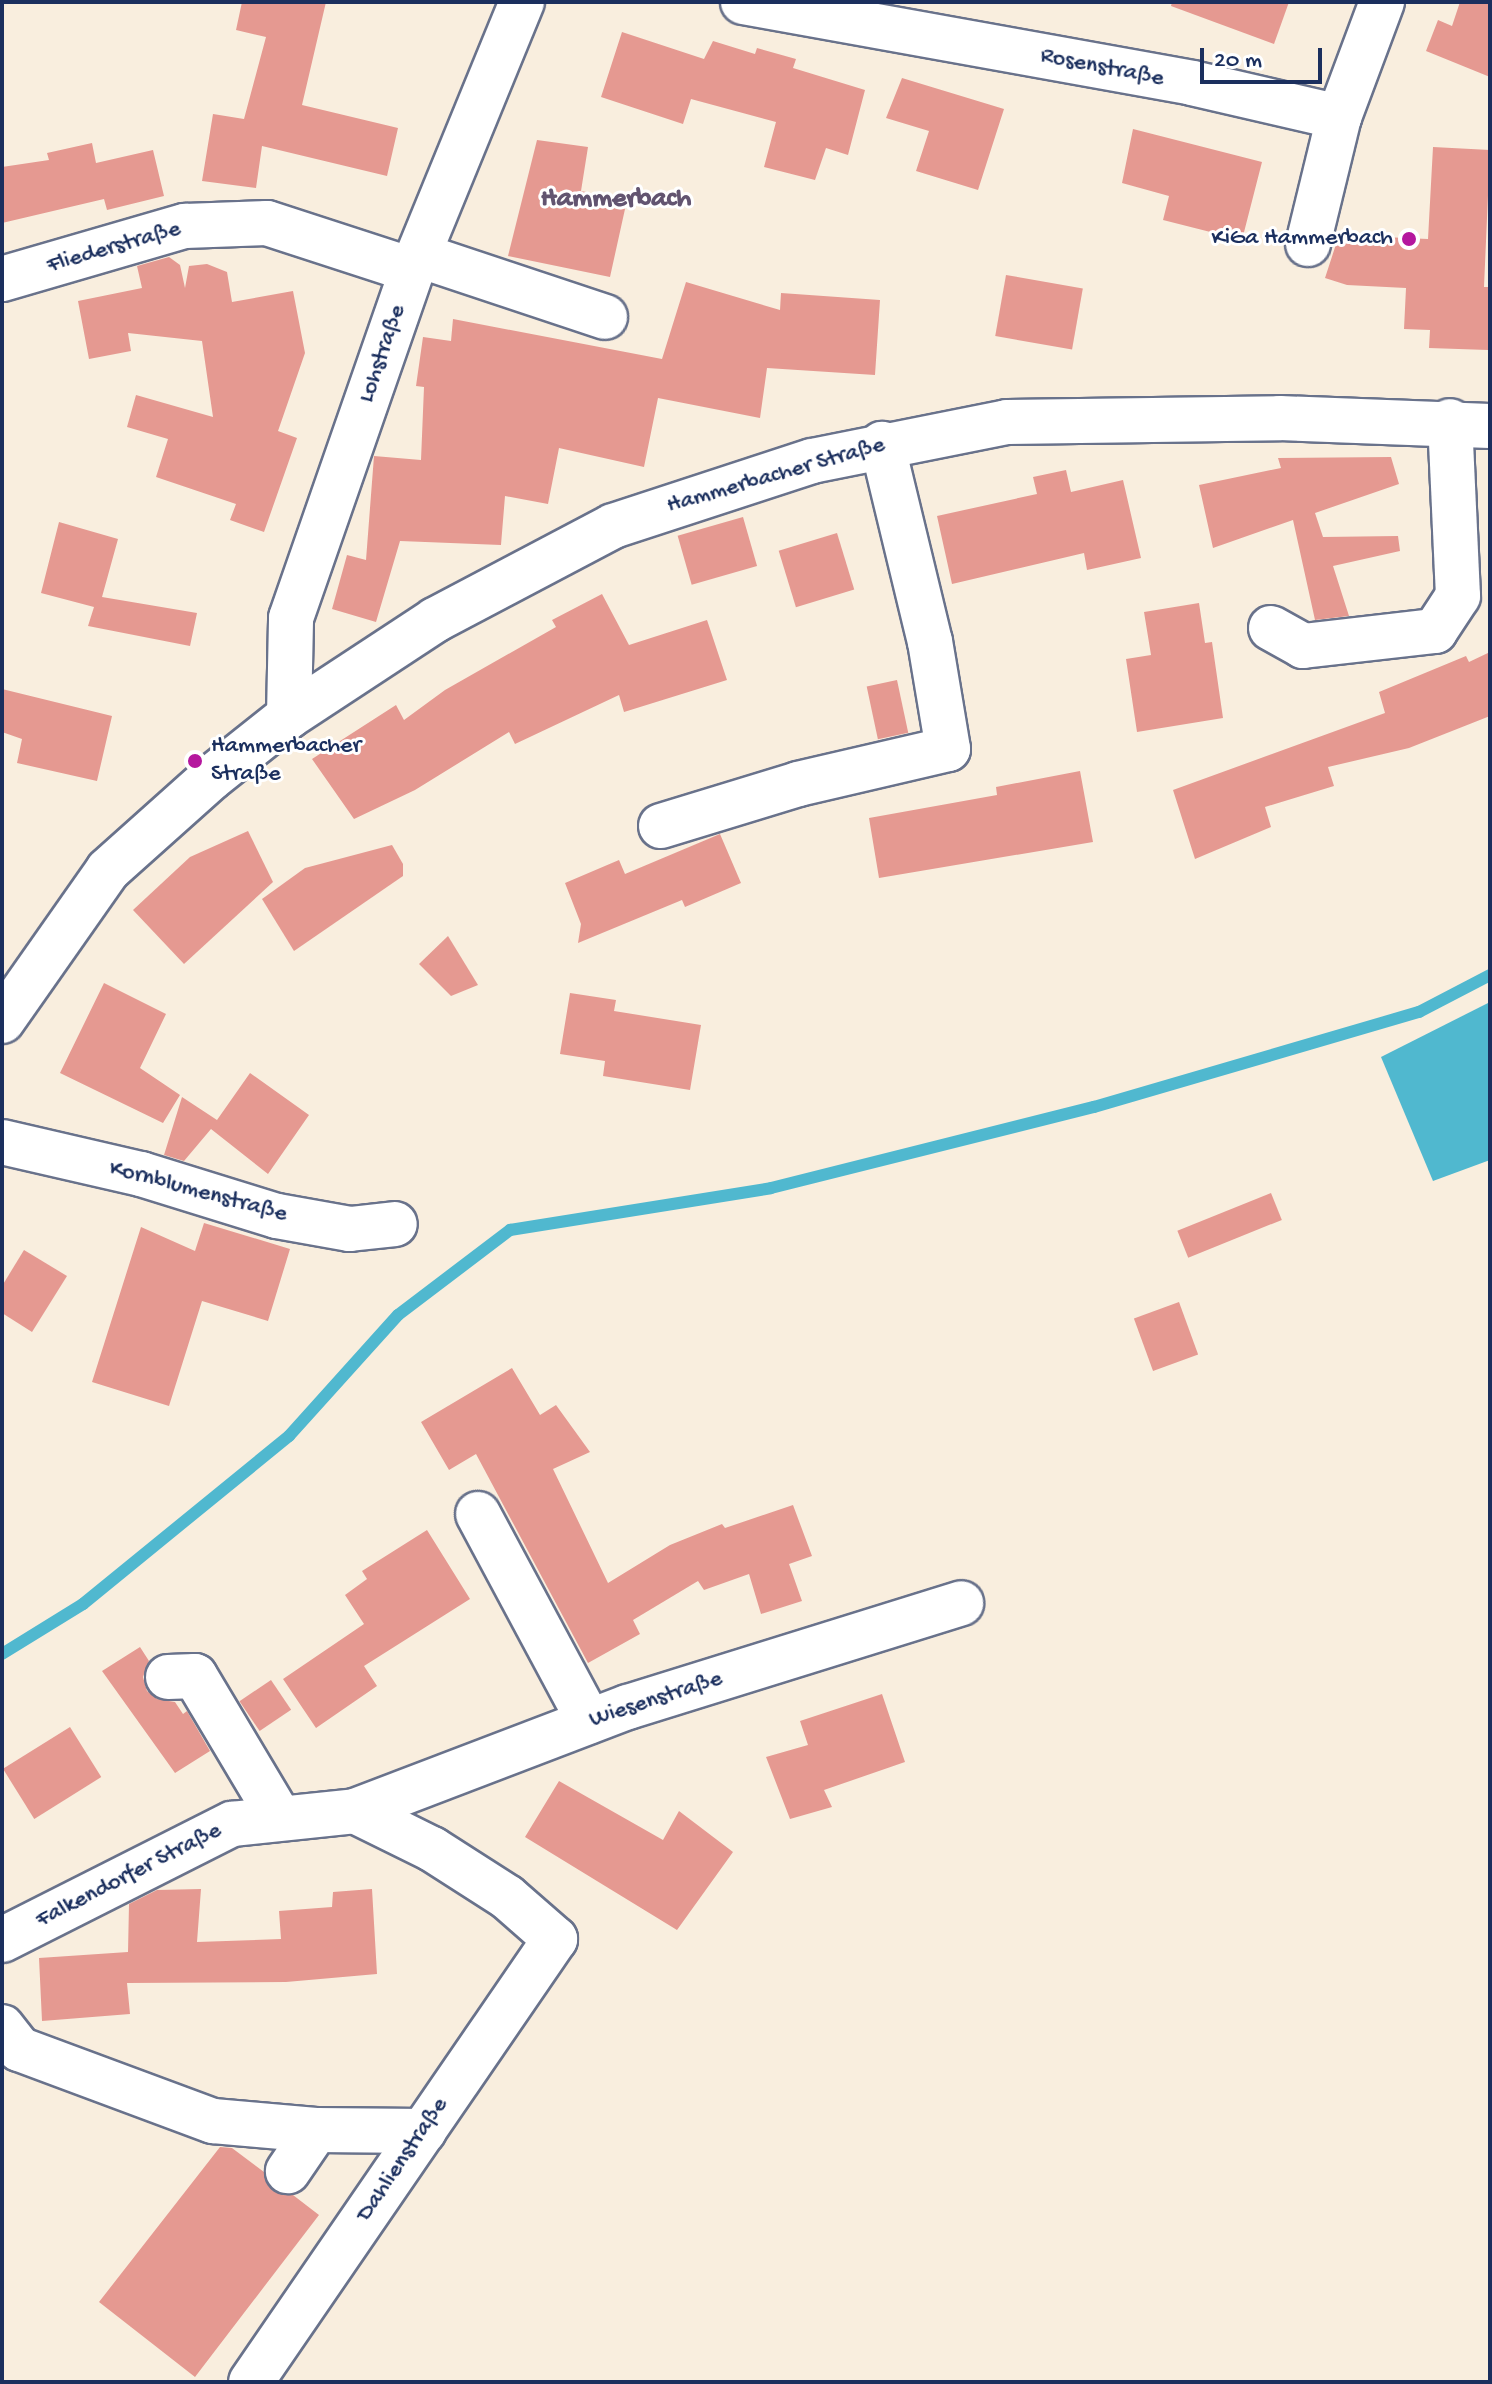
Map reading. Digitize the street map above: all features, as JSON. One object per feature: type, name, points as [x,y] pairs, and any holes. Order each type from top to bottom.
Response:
[{"type":"street","name":"Lohstraße","points":[[289,716],[291,618],[416,263],[522,2]]},
{"type":"street","name":"Rosenstraße","points":[[743,2],[1192,83],[1339,117]]},
{"type":"street","points":[[1308,244],[1339,117],[1382,2]]},
{"type":"street","name":"Fliederstraße","points":[[2,279],[185,226],[267,223],[605,317]]},
{"type":"street","name":"Hammerbacher Straße","points":[[2,1021],[108,870],[289,716],[435,620],[613,526],[812,461],[882,444],[1051,418],[1470,424],[1458,596],[1435,631],[1303,646],[1271,628]]},
{"type":"street","points":[[661,826],[798,784],[948,749],[930,642],[882,444]]},
{"type":"street","name":"Kornblumenstraße","points":[[2,1142],[141,1174],[277,1216],[350,1229],[395,1224]]},
{"type":"street","points":[[478,1514],[589,1721]]},
{"type":"street","name":"Wiesenstraße","points":[[355,1811],[589,1721],[961,1603]]},
{"type":"street","points":[[168,1677],[195,1676],[279,1817]]},
{"type":"street","name":"Falkendorfer Straße","points":[[2,1940],[232,1824],[355,1811]]},
{"type":"street","name":"Dahlienstraße","points":[[251,2382],[555,1939],[507,1897],[432,1849],[355,1811]]},
{"type":"street","points":[[2,2027],[19,2049],[213,2121],[316,2130],[424,2131]]},
{"type":"street","points":[[288,2171],[316,2130]]},
{"type":"water","points":[[1490,1002],[1490,1160],[1433,1181],[1381,1057]]},
{"type":"building","points":[[242,2],[326,2],[302,105],[398,128],[387,176],[262,146],[256,188],[202,181],[213,114],[244,119],[266,37],[236,30]]},
{"type":"building","points":[[1172,2],[1289,2],[1274,44],[1171,6]]},
{"type":"building","points":[[1460,2],[1490,2],[1490,77],[1426,51],[1438,20],[1452,26]]},
{"type":"building","points":[[622,32],[704,59],[713,41],[755,54],[757,48],[796,59],[793,68],[865,90],[848,155],[826,148],[815,180],[764,167],[776,122],[691,99],[683,124],[601,97]]},
{"type":"building","points":[[902,78],[1004,109],[978,190],[916,171],[929,131],[886,118]]},
{"type":"building","points":[[1133,129],[1262,162],[1242,240],[1163,220],[1169,196],[1122,183]]},
{"type":"building","points":[[537,140],[588,147],[581,191],[627,200],[610,277],[508,256]]},
{"type":"building","points":[[92,143],[96,163],[153,150],[164,196],[107,210],[104,199],[2,223],[2,167],[49,160],[47,153]]},
{"type":"building","points":[[1433,147],[1490,150],[1484,287],[1490,287],[1488,350],[1429,348],[1430,330],[1404,329],[1406,288],[1347,285],[1325,278],[1339,235],[1428,239]]},
{"type":"building","points":[[169,257],[180,265],[185,288],[189,266],[207,264],[227,272],[232,302],[293,291],[305,353],[278,431],[297,438],[264,532],[230,520],[236,504],[156,477],[168,439],[127,427],[136,395],[213,417],[202,341],[128,333],[131,351],[89,359],[78,301],[142,288],[137,266]]},
{"type":"building","points":[[1006,275],[1083,289],[1072,350],[995,336]]},
{"type":"building","points":[[686,282],[780,310],[781,293],[880,300],[875,375],[767,368],[760,418],[658,398],[644,467],[559,448],[548,504],[505,496],[501,545],[400,541],[376,622],[332,609],[347,555],[366,560],[374,456],[421,460],[424,387],[416,386],[423,337],[451,341],[453,319],[662,359]]},
{"type":"building","points":[[1391,457],[1399,484],[1315,513],[1323,537],[1398,536],[1400,551],[1333,566],[1349,616],[1315,620],[1293,520],[1213,548],[1199,485],[1281,468],[1278,458]]},
{"type":"building","points":[[1066,470],[1071,492],[1123,480],[1141,558],[1087,570],[1084,553],[952,584],[937,516],[1037,494],[1033,477]]},
{"type":"building","points":[[743,517],[757,566],[692,585],[678,536]]},
{"type":"building","points":[[59,522],[118,539],[102,597],[197,613],[190,646],[88,626],[94,607],[41,593]]},
{"type":"building","points":[[837,533],[854,589],[796,607],[779,551]]},
{"type":"building","points":[[602,594],[629,645],[707,620],[727,680],[624,712],[619,695],[515,744],[509,732],[415,790],[354,819],[312,759],[396,705],[404,720],[445,690],[556,627],[552,620]]},
{"type":"building","points":[[1199,603],[1205,643],[1212,642],[1223,718],[1137,732],[1126,659],[1151,655],[1144,612]]},
{"type":"building","points":[[1490,652],[1490,716],[1409,748],[1328,767],[1334,786],[1265,807],[1271,827],[1195,859],[1173,790],[1385,713],[1379,692],[1466,656],[1469,662]]},
{"type":"building","points":[[897,680],[908,733],[878,739],[867,686]]},
{"type":"building","points":[[2,689],[112,716],[97,781],[17,763],[22,739],[2,732]]},
{"type":"building","points":[[1080,771],[1093,842],[879,878],[869,818],[997,795],[996,787]]},
{"type":"building","points":[[248,831],[273,882],[184,964],[133,910],[190,857]]},
{"type":"building","points":[[720,834],[741,883],[685,907],[682,900],[578,943],[581,924],[565,883],[619,860],[625,874]]},
{"type":"building","points":[[392,845],[403,864],[403,876],[294,951],[262,899],[305,868]]},
{"type":"building","points":[[448,936],[478,985],[451,996],[419,964]]},
{"type":"building","points":[[104,983],[166,1014],[140,1068],[180,1095],[163,1123],[60,1073]]},
{"type":"building","points":[[570,993],[616,1000],[614,1011],[701,1025],[690,1090],[603,1076],[605,1061],[560,1054]]},
{"type":"building","points":[[250,1073],[309,1115],[268,1174],[211,1129],[184,1161],[164,1155],[182,1097],[217,1120]]},
{"type":"building","points":[[1271,1193],[1282,1220],[1188,1258],[1177,1231]]},
{"type":"building","points":[[204,1223],[290,1249],[268,1321],[202,1301],[169,1406],[92,1382],[141,1227],[195,1251]]},
{"type":"building","points":[[24,1250],[67,1276],[32,1332],[2,1313],[2,1286]]},
{"type":"building","points":[[1179,1302],[1198,1355],[1153,1371],[1134,1318]]},
{"type":"building","points":[[512,1368],[540,1415],[556,1405],[590,1452],[553,1469],[608,1583],[670,1545],[722,1524],[725,1528],[793,1505],[812,1556],[789,1564],[802,1601],[761,1614],[749,1574],[704,1590],[698,1581],[633,1620],[640,1634],[588,1663],[476,1454],[449,1470],[421,1422]]},
{"type":"building","points":[[427,1530],[470,1599],[364,1666],[377,1686],[316,1728],[283,1679],[364,1624],[345,1595],[367,1579],[362,1571]]},
{"type":"building","points":[[140,1647],[149,1661],[143,1677],[147,1691],[157,1699],[175,1702],[183,1714],[187,1711],[210,1751],[175,1773],[102,1671]]},
{"type":"building","points":[[271,1680],[291,1710],[260,1731],[239,1701]]},
{"type":"building","points":[[882,1694],[905,1762],[824,1790],[832,1807],[790,1819],[766,1757],[808,1745],[800,1721]]},
{"type":"building","points":[[70,1727],[101,1777],[34,1819],[3,1769]]},
{"type":"building","points":[[559,1781],[663,1840],[679,1811],[733,1852],[677,1930],[525,1837]]},
{"type":"building","points":[[201,1889],[197,1942],[281,1939],[279,1911],[332,1907],[333,1892],[372,1889],[377,1974],[286,1982],[127,1983],[130,2014],[42,2021],[39,1958],[128,1952],[129,1904],[157,1890]]},
{"type":"building","points":[[220,2147],[232,2148],[264,2172],[273,2191],[293,2195],[319,2215],[195,2377],[99,2302]]},
{"type":"waterway","points":[[2,1654],[83,1604],[289,1436],[398,1315],[510,1230],[771,1188],[1094,1107],[1419,1012],[1490,975]]},
{"type":"place","name":"KiGa Hammerbach","points":[[1409,239]]},
{"type":"place","name":"Hammerbacher Straße","points":[[195,761]]},
{"type":"district","name":"Hammerbach","points":[[616,200]]}]
